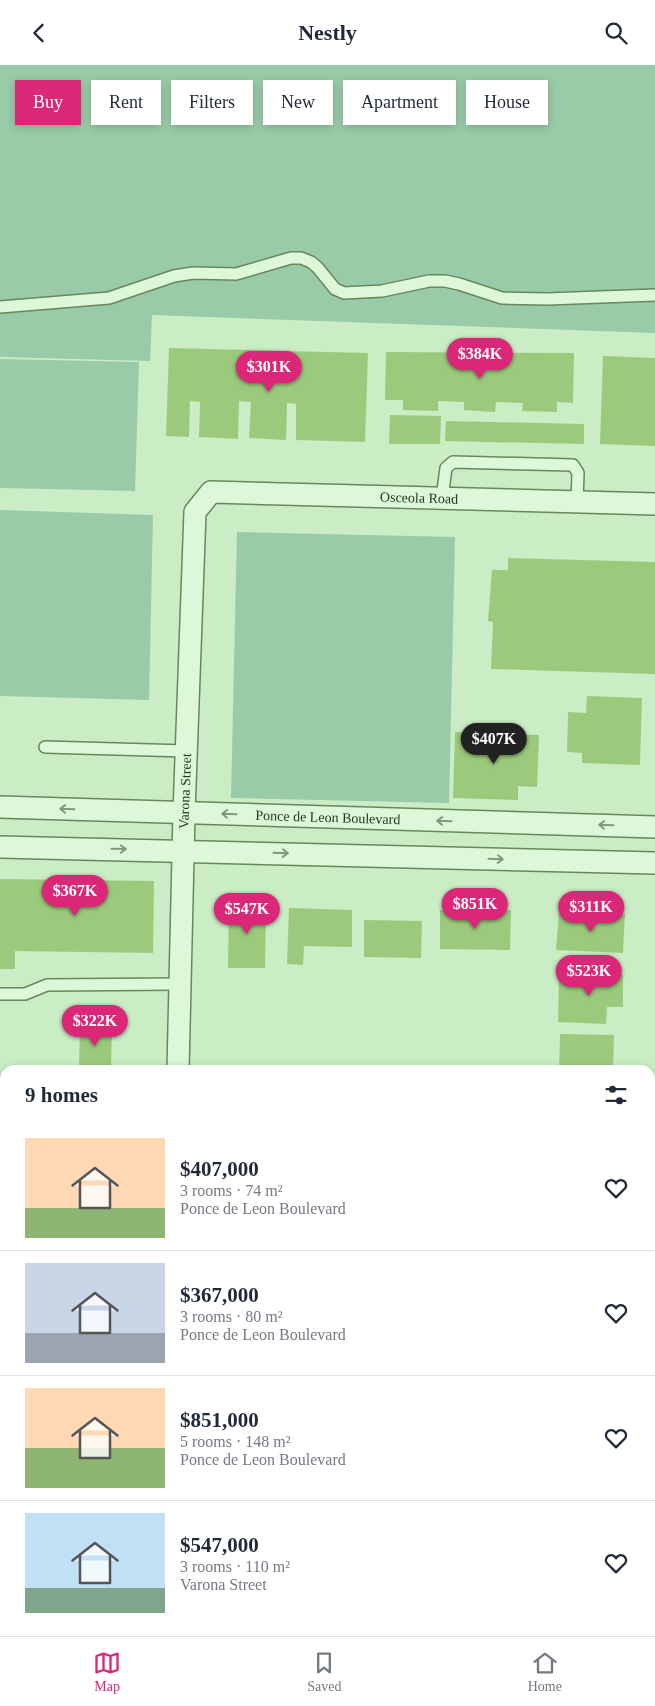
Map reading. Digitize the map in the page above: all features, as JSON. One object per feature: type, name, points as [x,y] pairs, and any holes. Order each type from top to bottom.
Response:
[{"type":"street","name":"Osceola Road","points":[[195,512],[211,492],[655,503]]},
{"type":"street","name":"Varona Street","points":[[178,1065],[184,813],[195,512]]},
{"type":"street","name":"Ponce de Leon Boulevard","points":[[0,807],[655,827]]},
{"type":"street","points":[[0,847],[655,863]]},
{"type":"lane","points":[[0,307],[109,298],[174,276],[193,273],[236,274],[291,258],[302,258],[311,262],[336,289],[344,293],[382,291],[429,281],[445,281],[502,298],[547,299],[655,295]]},
{"type":"lane","points":[[442,498],[446,468],[453,462],[491,462],[573,465],[578,473],[577,501]]},
{"type":"lane","points":[[45,747],[186,751]]},
{"type":"lane","points":[[0,994],[25,993],[47,985],[180,983]]},
{"type":"green space","points":[[0,65],[655,65],[655,333],[152,315],[150,361],[0,357]]},
{"type":"green space","points":[[0,359],[139,362],[135,491],[0,488]]},
{"type":"green space","points":[[0,510],[153,515],[149,700],[0,696]]},
{"type":"green space","points":[[237,532],[455,537],[449,803],[231,798]]},
{"type":"building","points":[[169,348],[368,353],[365,442],[296,440],[296,404],[287,403],[286,440],[249,438],[251,402],[239,401],[238,439],[199,437],[200,402],[190,401],[189,437],[166,436]]},
{"type":"building","points":[[386,352],[574,353],[573,403],[557,402],[557,412],[522,411],[523,403],[496,402],[495,412],[464,410],[464,402],[438,401],[438,411],[403,410],[403,400],[385,400]]},
{"type":"building","points":[[603,356],[655,358],[655,446],[600,444]]},
{"type":"building","points":[[390,415],[441,416],[440,444],[389,444]]},
{"type":"building","points":[[446,421],[584,424],[584,444],[445,441]]},
{"type":"building","points":[[508,558],[655,562],[655,674],[491,669],[493,622],[488,621],[492,570],[508,570]]},
{"type":"building","points":[[587,696],[642,698],[640,765],[582,763],[582,753],[567,752],[568,712],[586,713]]},
{"type":"building","points":[[455,732],[539,735],[537,787],[518,786],[518,800],[453,798]]},
{"type":"building","points":[[0,879],[154,881],[153,953],[15,951],[15,969],[0,969]]},
{"type":"building","points":[[229,903],[266,903],[265,968],[228,968]]},
{"type":"building","points":[[289,908],[352,910],[352,947],[304,946],[303,965],[287,964]]},
{"type":"building","points":[[440,910],[511,910],[510,950],[440,949]]},
{"type":"building","points":[[559,914],[625,914],[623,953],[556,950]]},
{"type":"building","points":[[364,920],[422,921],[421,958],[364,957]]},
{"type":"building","points":[[559,974],[623,975],[623,1007],[607,1007],[606,1024],[558,1022]]},
{"type":"building","points":[[80,1025],[112,1025],[111,1065],[79,1065]]},
{"type":"building","points":[[560,1034],[614,1035],[613,1065],[559,1065]]}]
